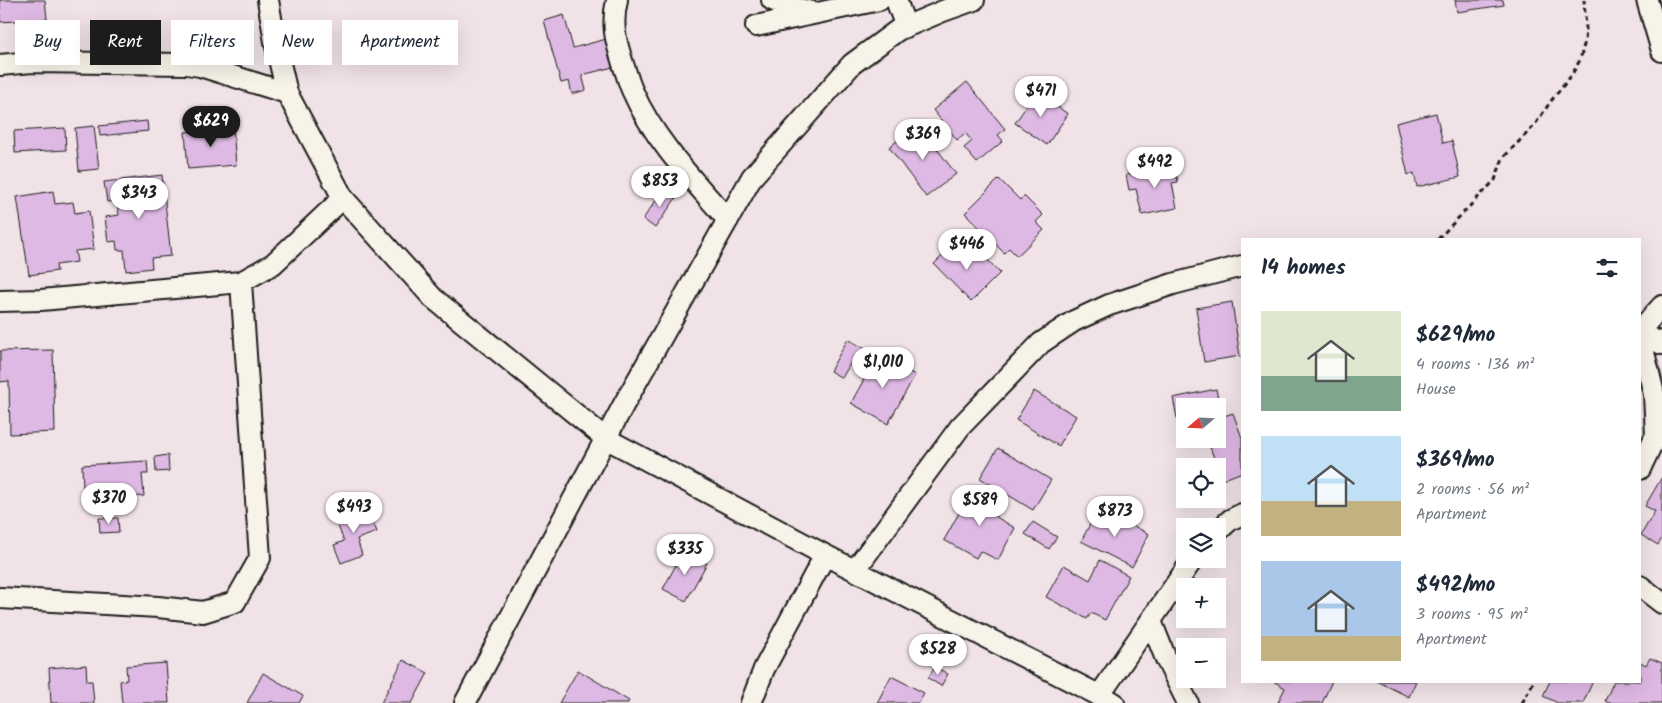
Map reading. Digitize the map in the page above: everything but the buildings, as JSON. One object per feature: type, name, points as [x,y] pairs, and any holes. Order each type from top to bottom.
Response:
[{"type":"street","points":[[268,0],[275,42],[287,93],[343,198],[433,298],[605,438],[855,570],[1107,699],[1151,621],[1187,568]]},
{"type":"street","points":[[617,0],[613,18],[614,33],[632,92],[680,166],[728,220]]},
{"type":"street","points":[[772,0],[790,7],[817,13]]},
{"type":"street","points":[[756,26],[879,0]]},
{"type":"street","points":[[896,0],[906,27]]},
{"type":"street","points":[[466,703],[605,438],[752,177],[852,64],[898,30],[974,0]]},
{"type":"street","points":[[1647,0],[1662,51]]},
{"type":"street","points":[[0,65],[32,62],[187,64],[200,66],[287,93]]},
{"type":"street","points":[[0,301],[41,300],[241,282],[273,264],[343,198]]},
{"type":"street","points":[[855,570],[960,427],[1041,343],[1074,321],[1109,305],[1173,284],[1241,266]]},
{"type":"street","points":[[0,598],[158,607],[204,612],[235,602],[260,558],[241,282]]},
{"type":"street","points":[[1641,332],[1662,306]]},
{"type":"street","points":[[1641,334],[1662,344]]},
{"type":"street","points":[[1641,337],[1654,394],[1659,429],[1641,467]]},
{"type":"street","points":[[1226,524],[1241,514]]},
{"type":"street","points":[[751,703],[764,669],[825,554]]},
{"type":"street","points":[[1641,587],[1662,603]]},
{"type":"street","points":[[1151,621],[1166,659],[1188,703]]},
{"type":"path","points":[[1439,238],[1495,180],[1503,158],[1534,126],[1571,76],[1580,60],[1585,40],[1584,0]]},
{"type":"path","points":[[1522,703],[1533,683]]}]
